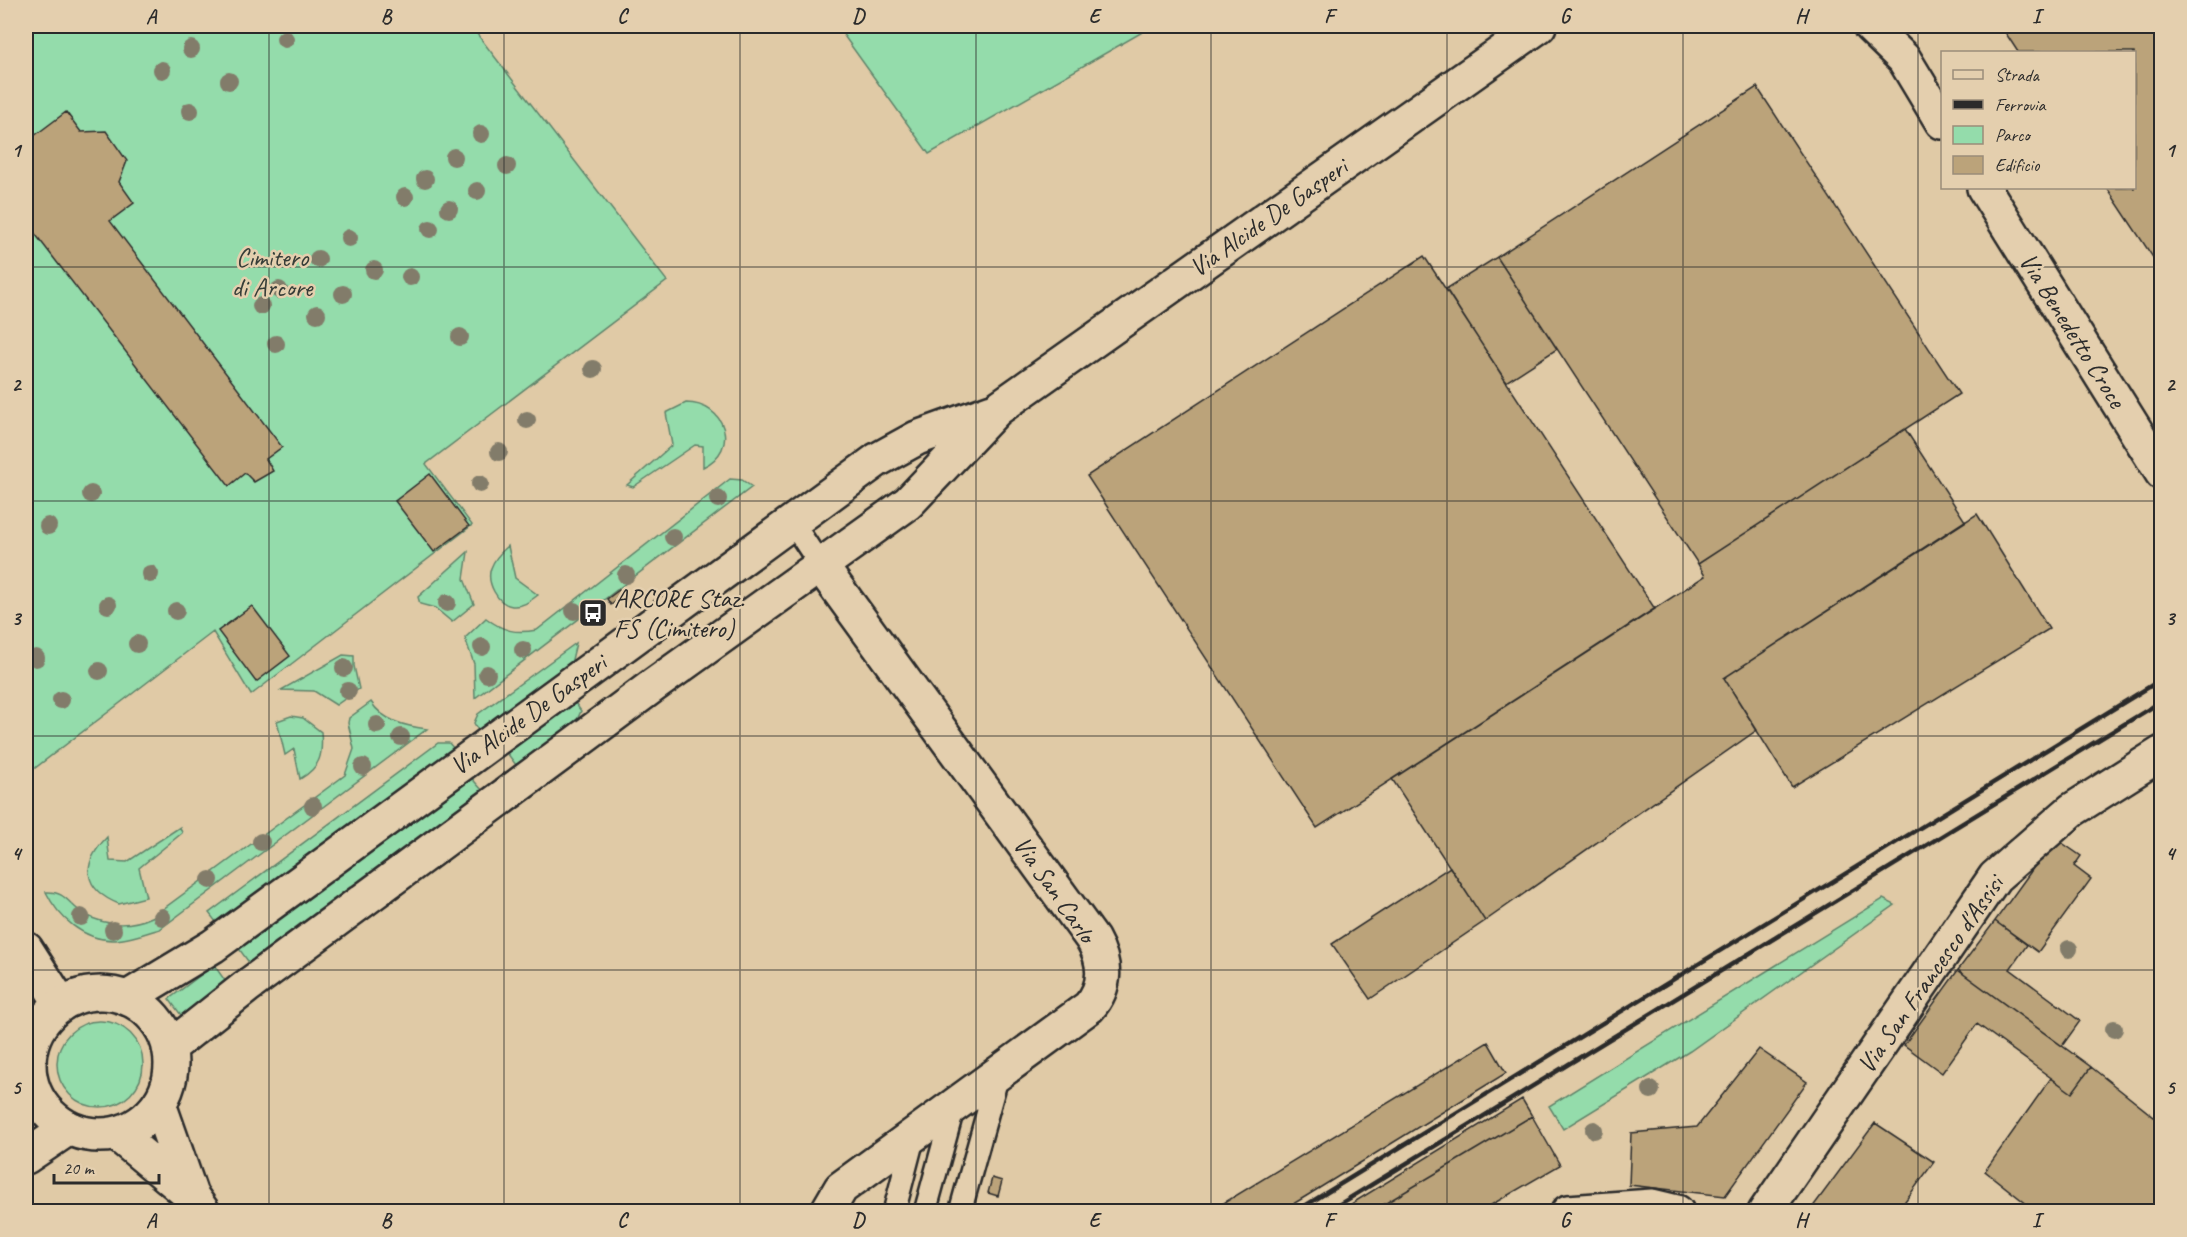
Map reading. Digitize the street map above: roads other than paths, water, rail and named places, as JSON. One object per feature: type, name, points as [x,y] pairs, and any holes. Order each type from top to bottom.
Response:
[{"type":"street","name":"Via Alcide De Gasperi","points":[[169,1048],[246,987],[654,685],[821,567],[924,489],[997,409],[1539,26]]},
{"type":"street","points":[[1870,26],[1904,59]]},
{"type":"street","points":[[1893,26],[1904,59],[1941,120]]},
{"type":"street","name":"Via Benedetto Croce","points":[[1985,189],[2162,473]]},
{"type":"street","name":"Via Alcide De Gasperi","points":[[128,998],[213,946],[877,460],[917,438],[997,409]]},
{"type":"street","name":"Via San Carlo","points":[[821,567],[1093,940],[1101,958],[1103,976],[1095,1000],[1075,1019],[841,1188],[827,1212]]},
{"type":"street","name":"Via San Francesco d'Assisi","points":[[1765,1212],[1995,877],[2072,810],[2162,753]]},
{"type":"street","points":[[26,948],[61,1004]]},
{"type":"street","points":[[105,993],[128,998],[147,1010],[161,1027],[169,1048],[170,1077],[159,1104],[136,1125],[117,1134],[86,1134],[69,1128],[55,1119],[44,1107],[28,1080],[29,1057],[34,1036],[45,1018],[61,1004],[82,995],[105,993]]},
{"type":"street","points":[[159,1104],[197,1203]]},
{"type":"street","points":[[26,1157],[69,1128]]},
{"type":"street","points":[[117,1134],[197,1203]]},
{"type":"street","points":[[1568,1212],[1652,1206],[1677,1212]]},
{"type":"lane","points":[[792,522],[821,567]]},
{"type":"lane","points":[[960,1212],[998,1075]]},
{"type":"lane","points":[[925,1212],[954,1106]]},
{"type":"lane","points":[[894,1212],[914,1135]]},
{"type":"railway","points":[[1295,1212],[2162,679]]},
{"type":"railway","points":[[1327,1212],[2162,701]]},
{"type":"place","name":"ARCORE Staz. FS (Cimitero)","points":[[593,613]]},
{"type":"park label","name":"Cimitero di Arcore","points":[[272,272]]}]
